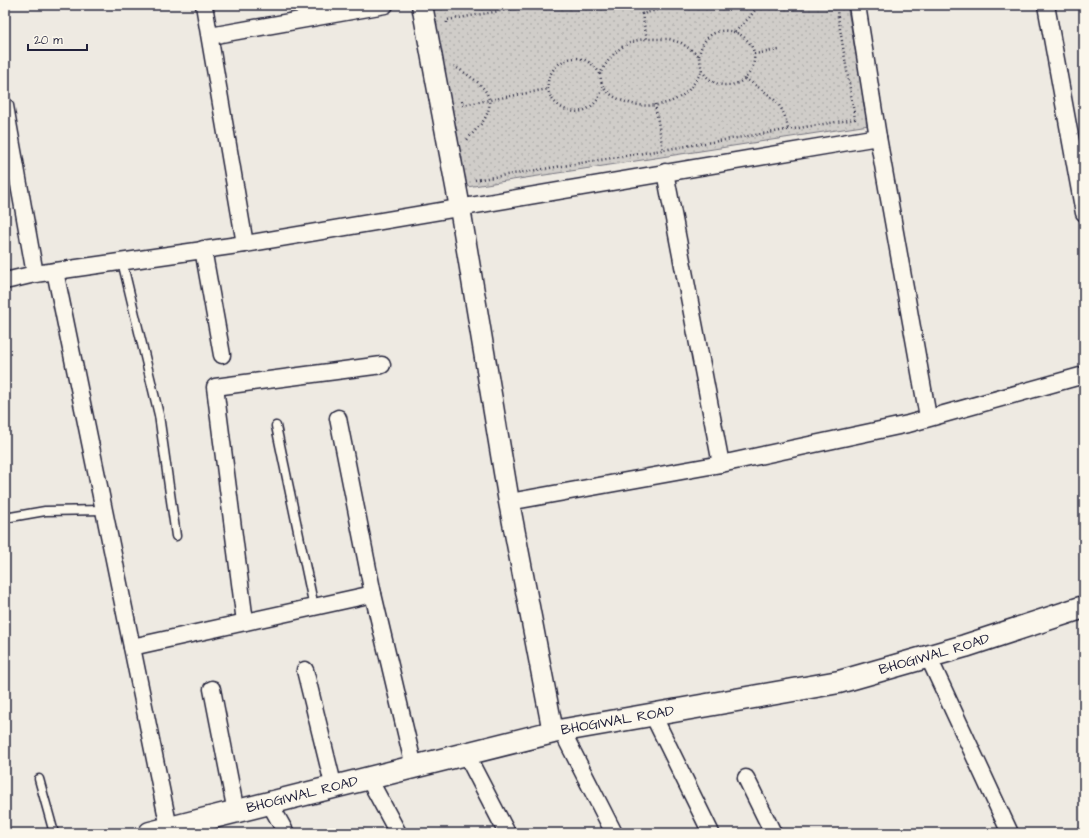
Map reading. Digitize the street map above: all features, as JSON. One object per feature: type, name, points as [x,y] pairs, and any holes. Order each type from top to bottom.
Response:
[{"type":"main road","name":"BHOGIWAL ROAD","points":[[170,830],[236,812],[557,732],[839,682],[1084,608]]},
{"type":"street","points":[[204,5],[245,244]]},
{"type":"street","points":[[210,36],[385,5]]},
{"type":"street","points":[[422,5],[460,208],[509,502],[557,732],[614,833]]},
{"type":"street","points":[[857,5],[878,137],[928,417]]},
{"type":"street","points":[[1046,5],[1084,213]]},
{"type":"street","points":[[5,106],[35,274]]},
{"type":"street","points":[[5,280],[55,271],[245,244],[878,137]]},
{"type":"street","points":[[665,172],[721,464]]},
{"type":"street","points":[[203,249],[222,355]]},
{"type":"street","points":[[55,271],[170,830]]},
{"type":"street","points":[[246,622],[215,387],[382,364]]},
{"type":"street","points":[[509,502],[721,464],[908,424],[928,417],[1084,375]]},
{"type":"street","points":[[338,418],[373,594],[414,767]]},
{"type":"street","points":[[132,647],[373,594]]},
{"type":"street","points":[[928,656],[1010,833]]},
{"type":"street","points":[[305,670],[334,788]]},
{"type":"street","points":[[212,689],[236,812]]},
{"type":"street","points":[[653,715],[711,833]]},
{"type":"street","points":[[466,754],[507,833]]},
{"type":"street","points":[[746,778],[773,833]]},
{"type":"street","points":[[369,779],[398,833]]},
{"type":"street","points":[[270,804],[286,833]]},
{"type":"lane","points":[[122,261],[159,415],[176,536]]},
{"type":"lane","points":[[276,426],[314,607]]},
{"type":"lane","points":[[5,518],[45,511],[104,510]]},
{"type":"lane","points":[[39,779],[54,833]]},
{"type":"path","points":[[448,28],[447,20],[535,5]]},
{"type":"path","points":[[640,5],[647,39]]},
{"type":"path","points":[[736,32],[759,5]]},
{"type":"path","points":[[474,173],[475,180],[855,119],[836,5]]},
{"type":"path","points":[[642,14],[658,10]]},
{"type":"path","points":[[721,30],[736,32],[741,34],[749,43],[754,54],[752,67],[746,78],[733,85],[718,84],[712,81],[702,70],[699,56],[700,49],[708,37],[721,30]]},
{"type":"path","points":[[600,74],[606,62],[619,50],[635,41],[647,39],[669,39],[681,43],[693,50],[699,56]]},
{"type":"path","points":[[754,54],[778,50]]},
{"type":"path","points":[[571,58],[584,59],[596,68],[600,74],[603,87],[601,94],[591,107],[578,112],[568,111],[560,106],[551,97],[548,89],[549,79],[554,68],[558,63],[571,58]]},
{"type":"path","points":[[452,66],[480,82],[486,90],[489,100],[488,112],[485,118],[467,140],[469,146]]},
{"type":"path","points":[[603,87],[618,100],[639,105],[669,102],[687,91],[694,84],[702,70]]},
{"type":"path","points":[[746,78],[778,103],[785,115],[788,129]]},
{"type":"path","points":[[440,97],[455,96],[463,104],[548,89]]},
{"type":"path","points":[[655,104],[663,150]]},
{"type":"shaded area","points":[[462,5],[847,5],[869,125],[467,187],[432,10]]}]
